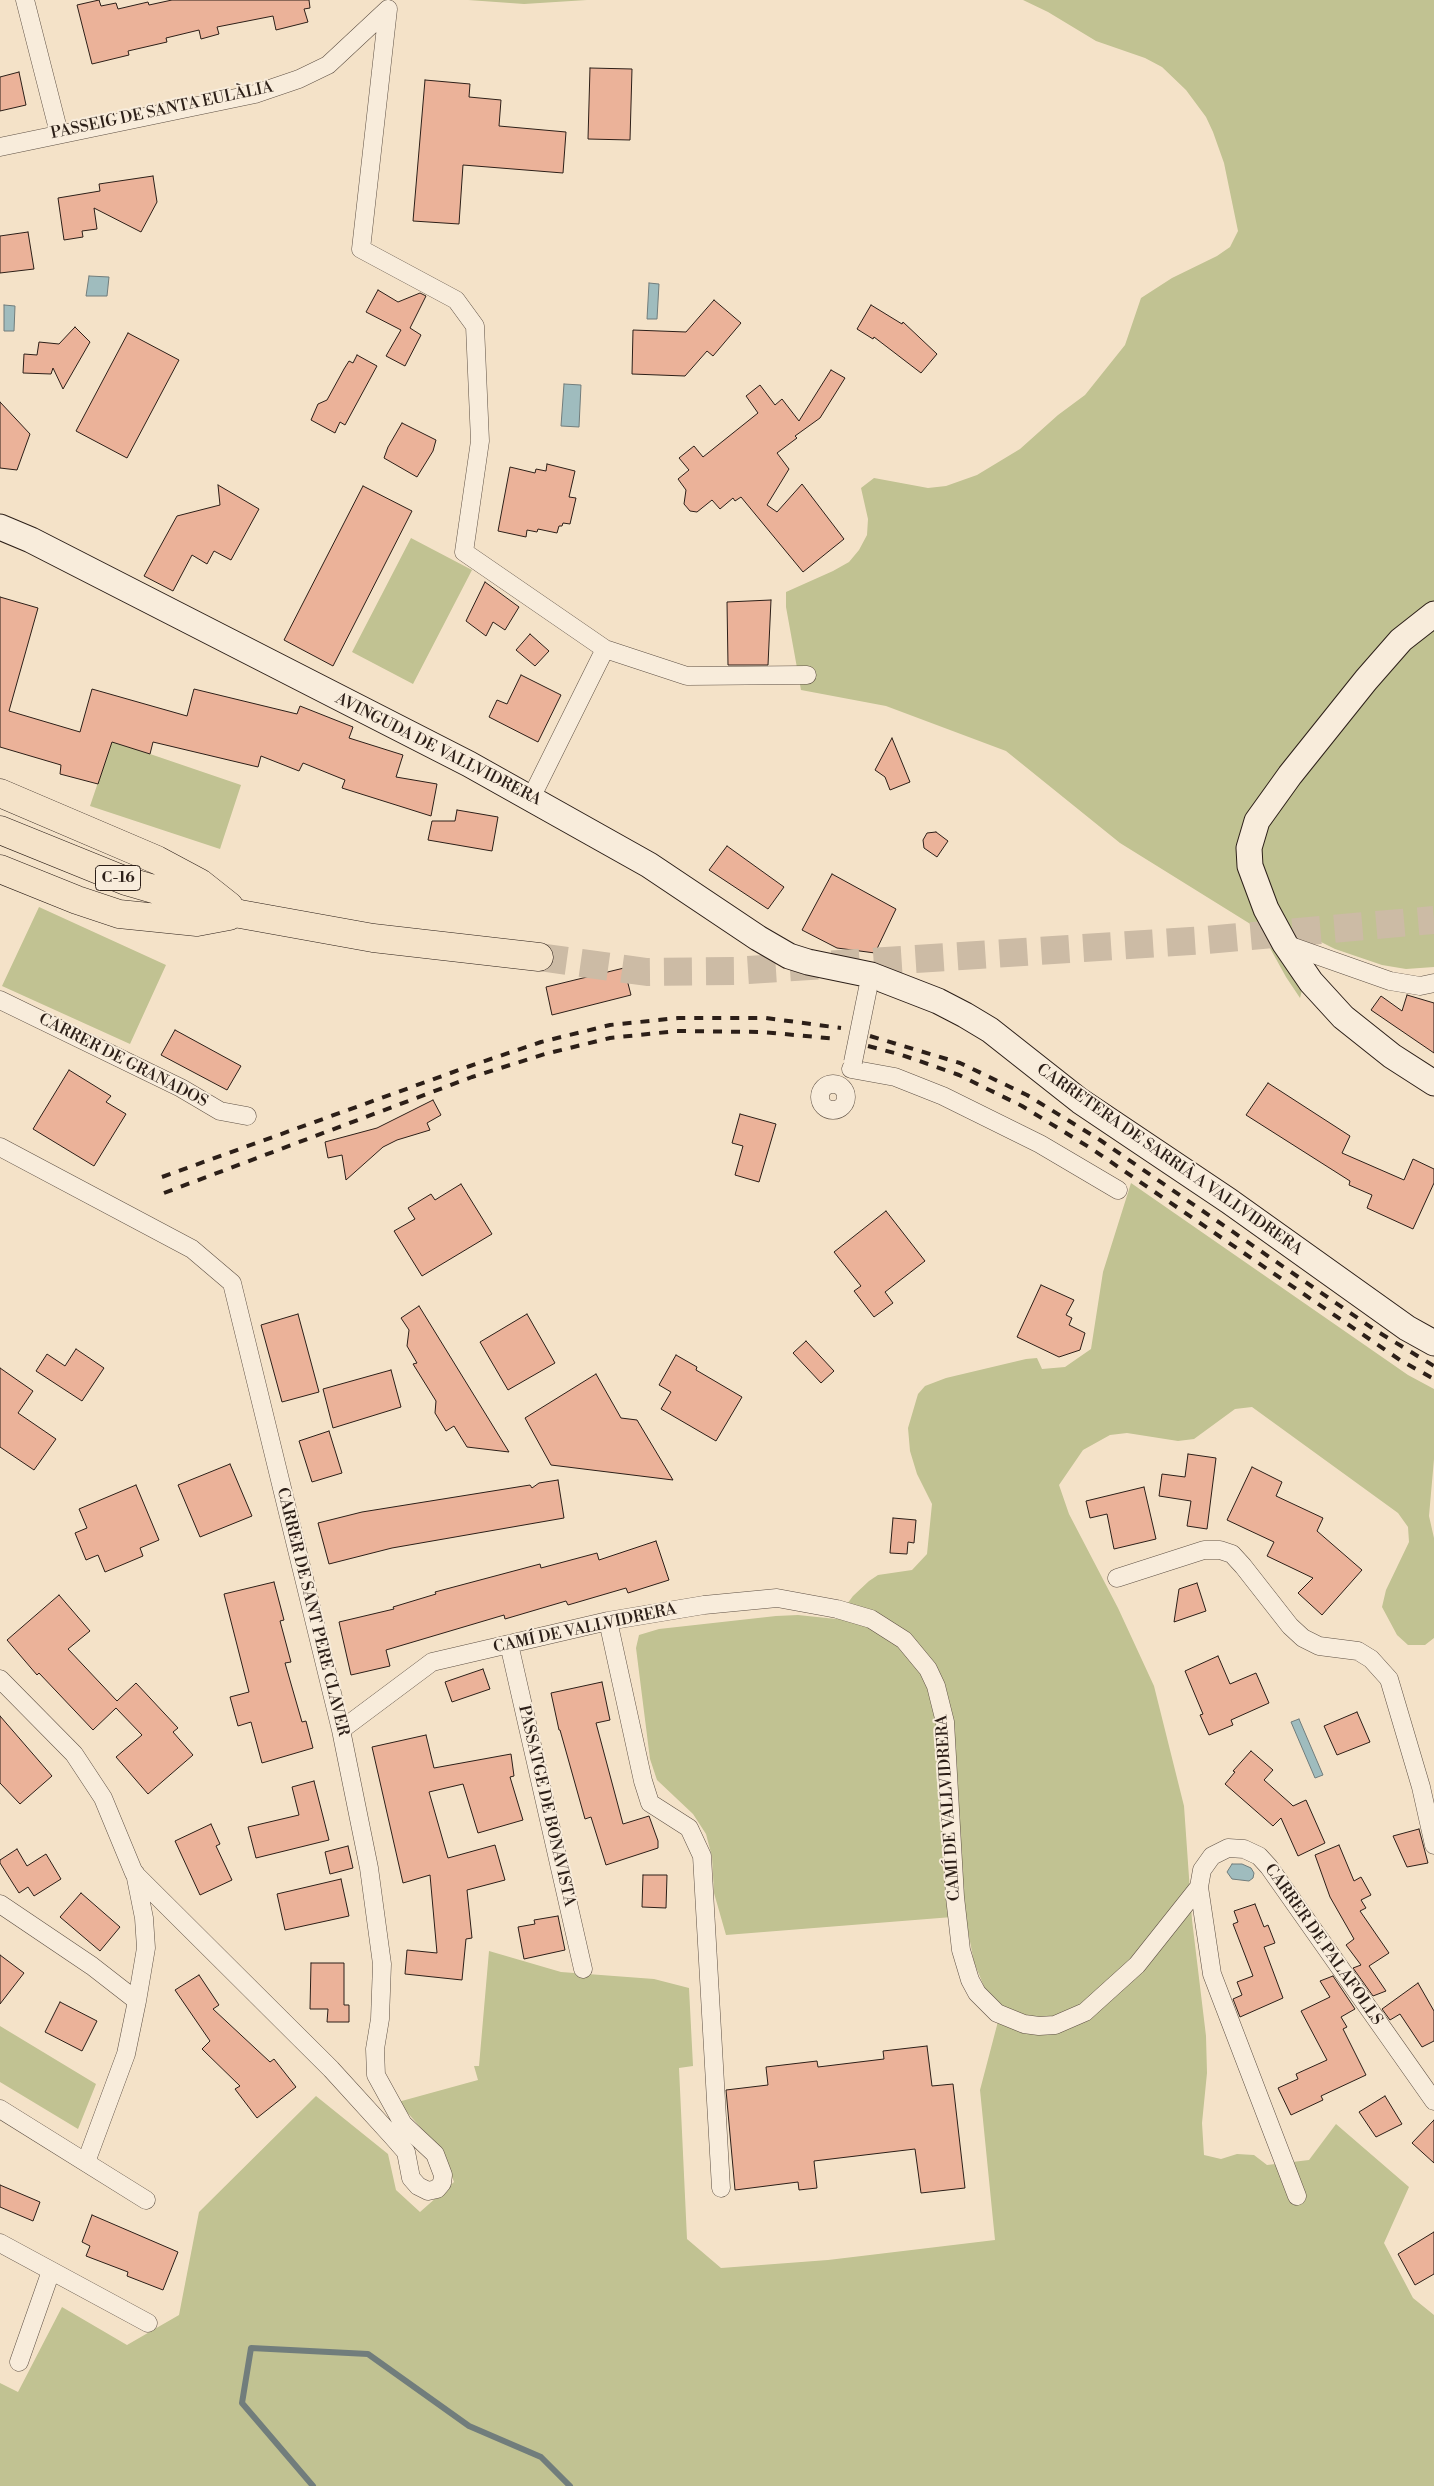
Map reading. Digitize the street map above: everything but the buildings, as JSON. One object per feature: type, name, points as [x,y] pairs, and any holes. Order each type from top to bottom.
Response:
[{"type":"highway","points":[[0,778],[97,835]]},
{"type":"highway","points":[[0,793],[157,860],[200,884],[240,914]]},
{"type":"highway","name":"C-16","points":[[0,830],[126,881],[240,914],[374,938],[539,957]]},
{"type":"highway","points":[[0,869],[119,914],[197,922],[240,914]]},
{"type":"main road","name":"AVINGUDA DE VALLVIDRERA","points":[[0,527],[31,540],[469,764],[649,865],[788,956],[870,982]]},
{"type":"main road","points":[[1434,614],[1401,640],[1366,680],[1256,821],[1249,848],[1250,866],[1266,909],[1285,944],[1311,982],[1343,1018],[1392,1056],[1434,1083]]},
{"type":"main road","name":"CARRETERA DE SARRIÀ A VALLVIDRERA","points":[[870,982],[938,1001],[990,1030],[1080,1101],[1229,1201],[1407,1328],[1434,1343]]},
{"type":"street","points":[[25,0],[59,133]]},
{"type":"street","points":[[382,5],[360,249],[456,300],[475,326],[480,441],[464,552],[605,649],[687,676],[807,675]]},
{"type":"street","name":"PASSEIG DE SANTA EULÀLIA","points":[[0,147],[59,133],[255,94],[299,79],[328,65],[382,5]]},
{"type":"street","points":[[531,798],[605,649]]},
{"type":"street","points":[[1285,944],[1390,981],[1420,986],[1434,983]]},
{"type":"street","points":[[840,1086],[852,1065],[870,982]]},
{"type":"street","name":"CARRER DE GRANADOS","points":[[0,1000],[181,1088],[220,1111],[247,1116]]},
{"type":"street","points":[[852,1065],[895,1077],[944,1096],[1040,1144],[1118,1190]]},
{"type":"street","name":"CARRER DE SANT PERE CLAVER","points":[[0,1147],[192,1249],[232,1283],[341,1730],[369,1868],[382,1964],[380,2019],[375,2049],[376,2076],[403,2124],[435,2154],[442,2175],[442,2183],[437,2189],[428,2191],[418,2186],[411,2178],[406,2152],[392,2136],[331,2069],[134,1873]]},
{"type":"street","points":[[1117,1578],[1204,1550],[1220,1550],[1232,1554],[1290,1626],[1303,1638],[1319,1646],[1358,1651],[1371,1659],[1389,1679],[1421,1787],[1434,1845]]},
{"type":"street","name":"CAMÍ DE VALLVIDRERA","points":[[341,1730],[432,1662],[608,1621],[704,1604],[777,1598],[837,1609],[871,1619],[904,1640],[928,1670],[942,1704],[945,1722],[955,1896],[961,1950],[970,1980],[981,1998],[997,2013],[1010,2020],[1039,2026],[1055,2024],[1084,2012],[1137,1965],[1199,1887]]},
{"type":"street","points":[[608,1621],[643,1781],[650,1803],[689,1828],[702,1856],[721,2188]]},
{"type":"street","name":"PASSATGE DE BONAVISTA","points":[[509,1644],[583,1968]]},
{"type":"street","points":[[0,1679],[74,1754],[103,1798],[134,1873],[144,1918],[146,1948],[126,2054],[86,2162]]},
{"type":"street","name":"CARRER DE PALAFOLLS","points":[[1297,2196],[1216,1990],[1212,1974],[1199,1887],[1202,1870],[1206,1862],[1220,1851],[1236,1848],[1252,1851],[1269,1867],[1434,2101]]},
{"type":"street","points":[[0,1904],[92,1966],[137,2001]]},
{"type":"street","points":[[0,2108],[146,2200]]},
{"type":"street","points":[[0,2243],[148,2323]]},
{"type":"street","points":[[19,2362],[50,2271]]},
{"type":"green space","points":[[468,0],[587,0],[524,4]]},
{"type":"green space","points":[[1023,0],[1434,0],[1434,967],[1406,969],[1382,965],[1335,949],[1315,939],[1300,998],[1260,930],[1120,843],[1006,751],[886,706],[801,690],[786,607],[786,592],[849,562],[859,550],[867,535],[868,519],[861,488],[874,478],[928,488],[946,486],[977,475],[1020,449],[1058,415],[1085,395],[1125,345],[1141,298],[1172,278],[1217,256],[1230,247],[1238,231],[1224,163],[1213,132],[1206,117],[1186,90],[1162,67],[1145,58],[1096,41],[1048,12]]},
{"type":"green space","points":[[411,538],[472,570],[413,684],[352,652]]},
{"type":"green space","points":[[112,741],[241,785],[220,849],[90,806]]},
{"type":"green space","points":[[39,907],[166,965],[130,1044],[2,986]]},
{"type":"green space","points":[[1131,1183],[1408,1375],[1434,1389],[1434,1459],[1429,1516],[1434,1538],[1434,1638],[1425,1645],[1408,1645],[1397,1635],[1382,1607],[1386,1590],[1409,1542],[1408,1527],[1398,1513],[1252,1407],[1235,1409],[1194,1439],[1178,1441],[1127,1433],[1110,1435],[1083,1450],[1059,1485],[1069,1514],[1118,1608],[1154,1686],[1184,1806],[1192,1920],[1206,2036],[1207,2073],[1202,2123],[1204,2155],[1221,2159],[1237,2154],[1254,2155],[1267,2165],[1309,2160],[1336,2124],[1409,2187],[1384,2243],[1413,2298],[1434,2315],[1434,2486],[0,2486],[0,2383],[18,2392],[62,2307],[127,2345],[179,2315],[199,2212],[316,2096],[388,2154],[396,2190],[420,2212],[454,2182],[443,2153],[398,2102],[478,2080],[474,2066],[479,2066],[489,1951],[561,1972],[654,1979],[689,1988],[693,2066],[679,2068],[687,2239],[721,2268],[828,2260],[995,2240],[980,2090],[1001,2010],[987,1994],[974,1962],[965,1916],[726,1935],[714,1893],[712,1857],[706,1834],[693,1814],[657,1780],[650,1759],[636,1648],[639,1635],[659,1629],[776,1616],[798,1615],[836,1619],[853,1596],[878,1575],[912,1570],[927,1554],[932,1504],[917,1474],[910,1451],[908,1428],[918,1394],[925,1386],[946,1378],[1026,1359],[1037,1358],[1042,1369],[1065,1367],[1091,1349],[1103,1272]]},
{"type":"green space","points":[[0,2026],[96,2084],[78,2129],[0,2082]]},
{"type":"water","points":[[89,276],[109,277],[107,296],[86,296]]},
{"type":"water","points":[[649,283],[659,284],[657,319],[647,319]]},
{"type":"water","points":[[4,305],[15,306],[14,331],[4,331]]},
{"type":"water","points":[[564,384],[581,385],[579,427],[561,426]]},
{"type":"water","points":[[1299,1719],[1323,1775],[1315,1778],[1291,1722]]},
{"type":"water","points":[[1232,1864],[1242,1864],[1251,1868],[1254,1873],[1253,1878],[1249,1881],[1232,1879],[1227,1872]]},
{"type":"waterway","points":[[313,2486],[242,2403],[251,2348],[368,2354],[469,2426],[541,2457],[570,2486]]},
{"type":"tunnel","points":[[539,957],[647,972],[734,971],[1206,940],[1434,920]]},
{"type":"railway","points":[[162,1177],[470,1066],[541,1042],[610,1025],[678,1018],[766,1018],[841,1028]]},
{"type":"railway","points":[[164,1193],[472,1077],[545,1054],[610,1038],[677,1031],[762,1032],[838,1039]]},
{"type":"railway","points":[[870,1036],[960,1063],[1027,1095],[1100,1140],[1375,1330],[1434,1366]]},
{"type":"railway","points":[[868,1046],[902,1055],[959,1075],[1022,1106],[1092,1149],[1400,1360],[1434,1379]]}]
